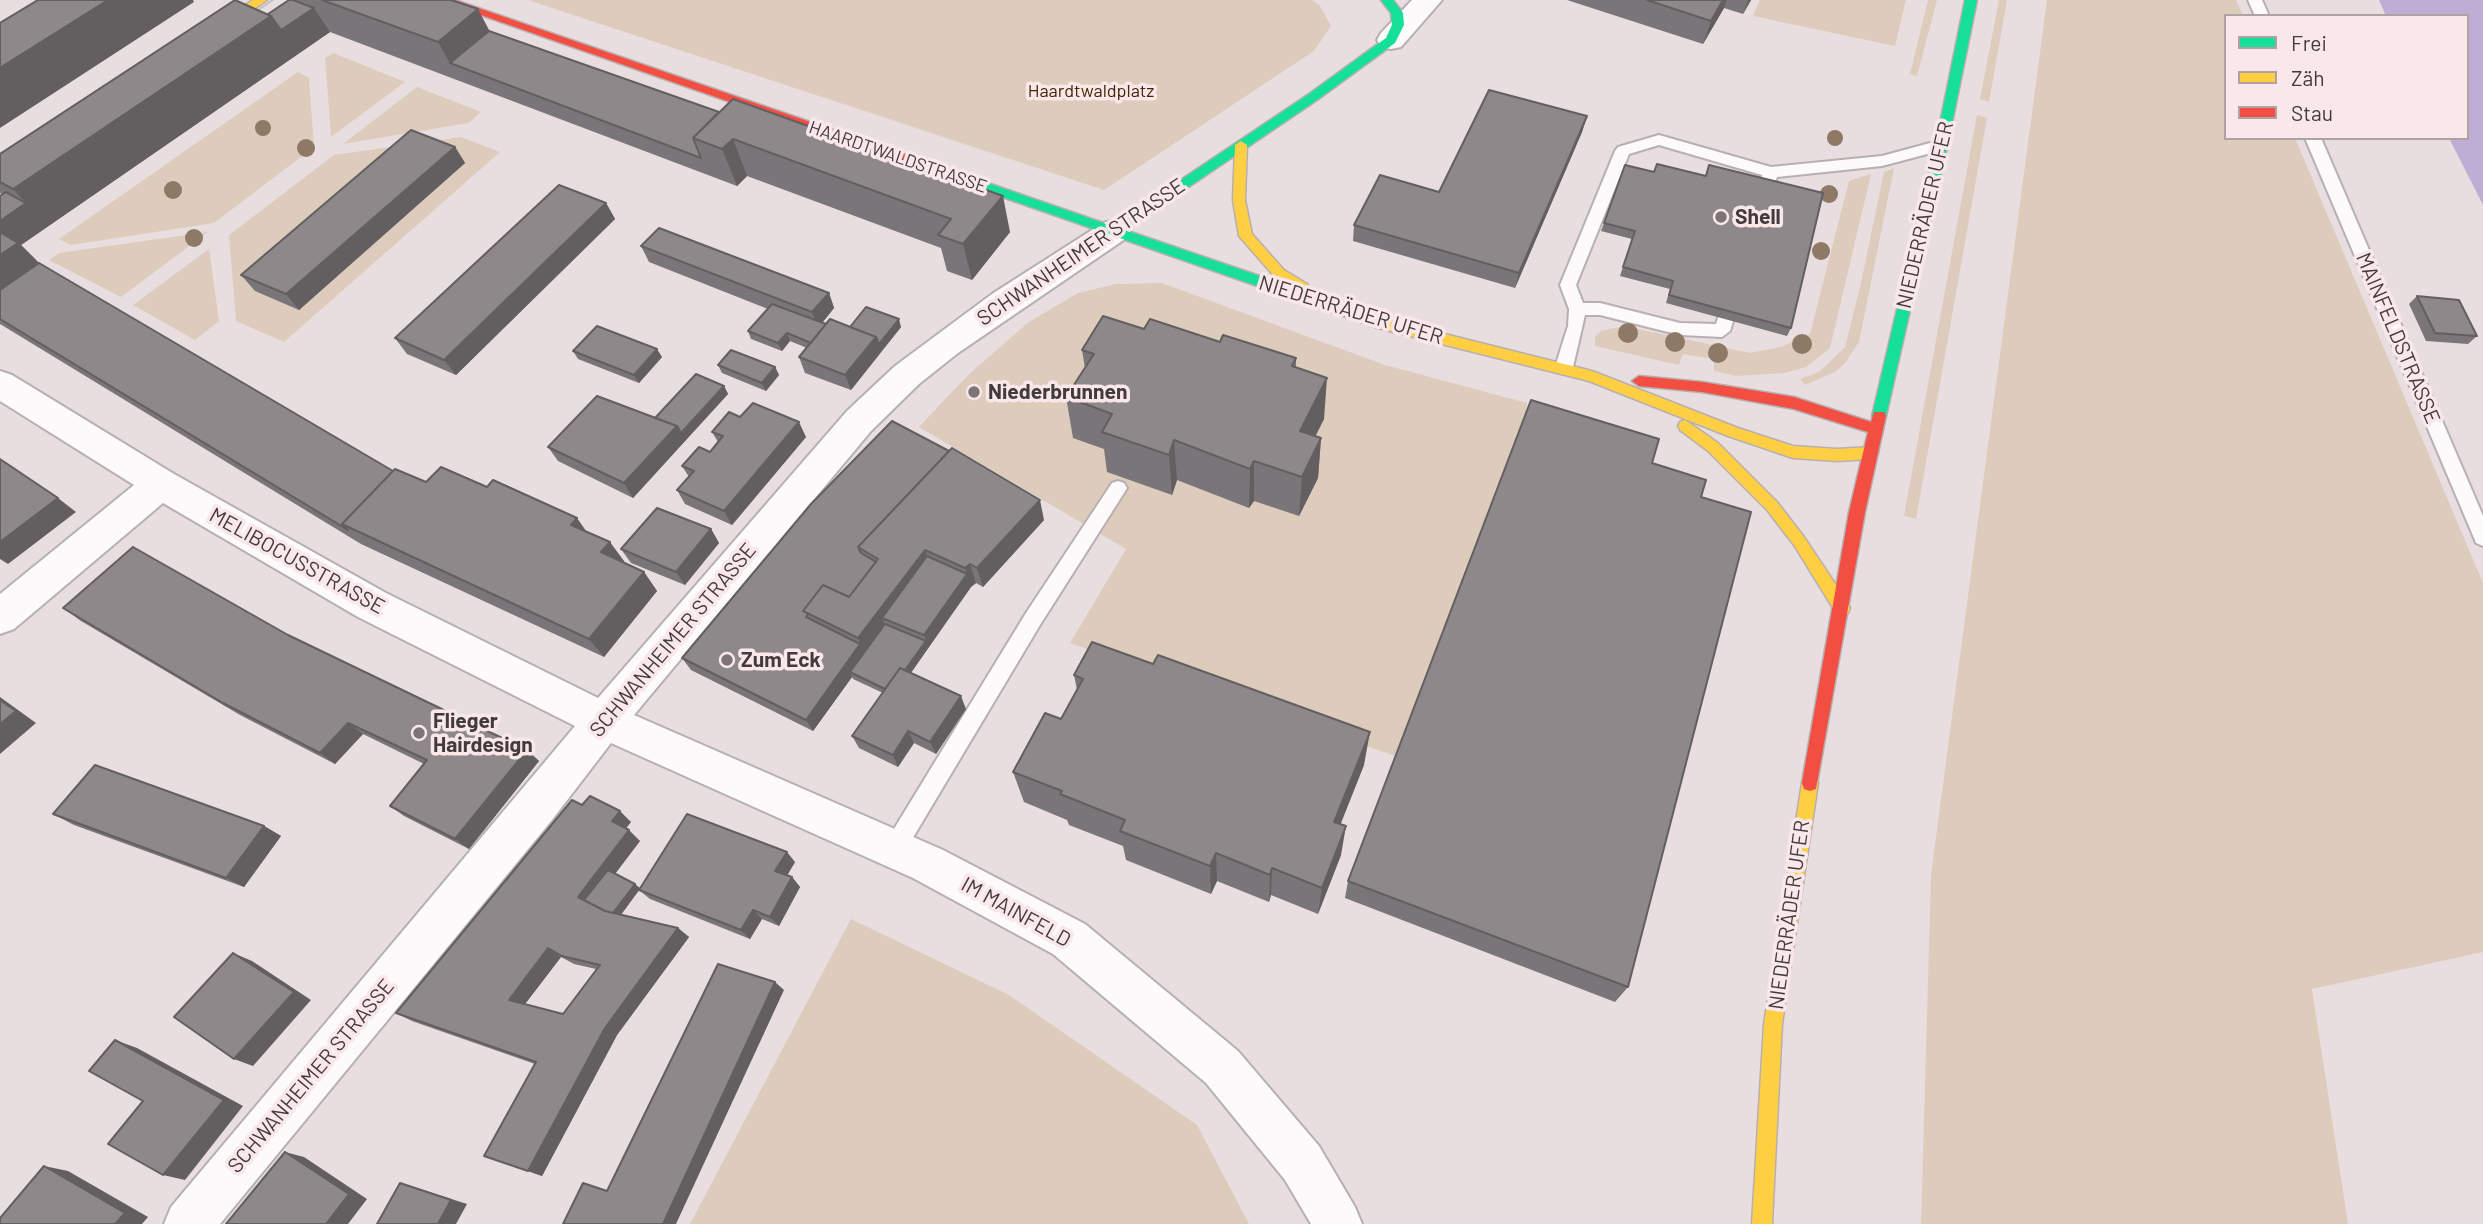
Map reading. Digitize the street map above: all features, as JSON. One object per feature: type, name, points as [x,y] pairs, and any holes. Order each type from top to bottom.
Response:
[{"type":"street","points":[[192,46],[261,0]]},
{"type":"street","name":"HAARDTWALDSTRASSE","points":[[444,0],[1114,231]]},
{"type":"street","points":[[1387,0],[1397,13],[1398,25],[1391,40]]},
{"type":"street","name":"SCHWANHEIMER STRASSE","points":[[188,1224],[604,721],[859,421],[907,375],[946,344],[1391,40],[1428,0]]},
{"type":"street","name":"NIEDERRÄDER UFER","points":[[1762,1224],[1773,1024],[1802,824],[1842,608],[1851,540],[1941,145],[1970,0]]},
{"type":"street","points":[[1241,145],[1239,200],[1246,236],[1279,273],[1331,307]]},
{"type":"street","name":"NIEDERRÄDER UFER","points":[[1114,231],[1383,324],[1592,376],[1733,432],[1793,452],[1837,455],[1871,453]]},
{"type":"street","name":"NIEDERRÄDER UFER","points":[[1592,376],[1702,387],[1794,403],[1876,429]]},
{"type":"street","name":"MELIBOCUSSTRASSE","points":[[0,384],[161,484],[372,605],[604,721]]},
{"type":"street","name":"NIEDERRÄDER UFER","points":[[1644,397],[1713,447],[1735,467],[1799,541],[1842,608]]},
{"type":"street","points":[[0,617],[161,484]]},
{"type":"street","name":"IM MAINFELD","points":[[604,721],[894,849],[1069,939],[1222,1066],[1301,1163],[1338,1224]]},
{"type":"lane","points":[[1564,367],[1576,326],[1577,309],[1568,285],[1623,151],[1659,140],[1771,172],[1882,161],[1941,145]]},
{"type":"lane","name":"MAINFELDSTRASSE","points":[[2314,140],[2483,538]]},
{"type":"lane","points":[[1755,225],[1771,172]]},
{"type":"lane","points":[[1577,309],[1600,309],[1680,329],[1722,331],[1738,278]]},
{"type":"lane","points":[[894,849],[1033,619],[1118,488]]},
{"type":"green space","name":"Haardtwaldplatz","points":[[528,0],[1312,0],[1320,6],[1331,26],[1314,51],[1104,190]]},
{"type":"green space","points":[[1760,0],[1906,0],[1895,46],[1753,16]]},
{"type":"green space","points":[[1928,0],[1937,0],[1917,76],[1910,74]]},
{"type":"green space","points":[[1999,0],[2007,0],[1989,102],[1980,99]]},
{"type":"green space","points":[[2047,0],[2236,0],[2242,14],[2224,14],[2224,140],[2296,140],[2483,583],[2483,952],[2312,989],[2348,1224],[1921,1224],[1931,875]]},
{"type":"green space","points":[[333,53],[405,82],[331,137],[325,58]]},
{"type":"green space","points":[[298,72],[309,78],[314,147],[214,223],[71,245],[59,239]]},
{"type":"green space","points":[[417,87],[481,112],[469,123],[343,144]]},
{"type":"green space","points":[[1977,115],[1987,118],[1916,519],[1904,516]]},
{"type":"green space","points":[[461,137],[500,152],[284,342],[236,321],[229,235],[334,155]]},
{"type":"green space","points":[[1894,168],[1859,342],[1845,363],[1835,372],[1805,385],[1800,379],[1819,372],[1845,347],[1884,172]]},
{"type":"green space","points":[[1871,174],[1830,348],[1806,367],[1784,373],[1736,376],[1714,371],[1714,359],[1683,354],[1679,365],[1595,346],[1595,337],[1601,331],[1624,326],[1750,353],[1781,347],[1810,334],[1849,181]]},
{"type":"green space","points":[[208,232],[121,297],[49,260],[59,253]]},
{"type":"green space","points":[[209,249],[219,321],[195,340],[133,305]]},
{"type":"green space","points":[[1162,283],[1385,365],[1527,403],[1524,427],[1398,757],[1070,643],[1126,549],[919,427],[968,375],[1029,322],[1078,293],[1116,284]]},
{"type":"green space","points":[[851,919],[1009,995],[1197,1125],[1249,1224],[690,1224]]},
{"type":"shaded area","points":[[2379,0],[2483,0],[2483,205],[2450,140],[2469,140],[2469,14],[2385,14]]},
{"type":"building","points":[[38,0],[108,0],[0,68],[0,23]]},
{"type":"building","points":[[235,0],[271,16],[13,189],[0,182],[0,154]]},
{"type":"building","points":[[289,0],[314,8],[281,30],[268,14]]},
{"type":"building","points":[[322,0],[451,0],[478,9],[438,42]]},
{"type":"building","points":[[1647,0],[1723,0],[1711,21]]},
{"type":"building","points":[[489,31],[719,112],[693,138],[701,158],[450,63]]},
{"type":"building","points":[[1489,90],[1587,116],[1519,273],[1354,225],[1380,175],[1439,192]]},
{"type":"building","points":[[733,99],[1003,196],[963,244],[938,235],[951,219],[733,139],[722,149],[693,138]]},
{"type":"building","points":[[411,130],[455,147],[286,294],[241,275]]},
{"type":"building","points":[[1657,164],[1706,176],[1709,165],[1823,193],[1791,328],[1669,295],[1673,281],[1623,267],[1635,231],[1604,223],[1625,165],[1654,172]]},
{"type":"building","points":[[559,185],[606,203],[444,360],[395,338]]},
{"type":"building","points":[[6,192],[26,203],[0,221],[0,196]]},
{"type":"building","points":[[659,228],[829,293],[812,312],[641,246]]},
{"type":"building","points":[[0,232],[18,243],[0,255]]},
{"type":"building","points":[[39,263],[393,471],[342,524],[348,530],[0,319],[0,290]]},
{"type":"building","points":[[2417,296],[2459,300],[2477,336],[2435,333]]},
{"type":"building","points":[[772,304],[826,324],[811,343],[787,333],[778,343],[748,331]]},
{"type":"building","points":[[866,307],[899,319],[879,344],[876,337],[850,327]]},
{"type":"building","points":[[1103,316],[1144,329],[1150,319],[1220,342],[1223,335],[1296,358],[1292,366],[1327,378],[1300,431],[1321,438],[1302,477],[1254,461],[1250,469],[1174,440],[1169,455],[1102,432],[1112,414],[1066,397],[1094,354],[1082,350]]},
{"type":"building","points":[[830,319],[876,337],[845,375],[799,357]]},
{"type":"building","points":[[597,326],[657,349],[634,375],[573,351]]},
{"type":"building","points":[[731,350],[775,367],[762,383],[718,365]]},
{"type":"building","points":[[696,374],[724,386],[681,433],[677,426],[655,418]]},
{"type":"building","points":[[597,396],[677,426],[624,483],[548,447]]},
{"type":"building","points":[[1531,400],[1659,439],[1652,463],[1706,480],[1701,497],[1751,512],[1628,987],[1348,881]]},
{"type":"building","points":[[753,403],[799,422],[724,511],[677,490],[694,471],[682,466],[699,447],[710,452],[723,436],[712,432],[729,412],[740,417]]},
{"type":"building","points":[[892,421],[949,451],[858,547],[861,553],[876,562],[849,597],[823,585],[803,611],[808,614],[806,617],[860,644],[806,720],[682,658],[811,504]]},
{"type":"building","points":[[952,448],[1040,500],[977,568],[970,564],[965,568],[925,550],[858,638],[803,611],[823,585],[849,597],[878,559],[858,547]]},
{"type":"building","points":[[0,459],[58,498],[0,542]]},
{"type":"building","points":[[441,467],[487,487],[493,480],[577,518],[571,525],[610,542],[601,552],[644,572],[589,639],[342,524],[395,469],[426,482]]},
{"type":"building","points":[[657,508],[711,529],[676,572],[621,549]]},
{"type":"building","points":[[133,547],[288,635],[527,750],[455,839],[390,806],[427,760],[348,723],[320,753],[223,703],[63,608]]},
{"type":"building","points":[[927,556],[967,574],[924,635],[882,618]]},
{"type":"building","points":[[885,624],[926,641],[905,670],[900,668],[885,689],[850,672]]},
{"type":"building","points":[[1092,642],[1153,664],[1158,655],[1370,732],[1334,822],[1346,826],[1322,888],[1272,868],[1270,875],[1216,853],[1210,866],[1120,831],[1125,820],[1013,772],[1045,713],[1061,719],[1083,679],[1074,675]]},
{"type":"building","points":[[900,668],[961,696],[930,742],[908,731],[893,755],[852,736]]},
{"type":"building","points":[[0,700],[16,711],[0,724]]},
{"type":"building","points":[[95,765],[264,826],[226,878],[53,814]]},
{"type":"building","points":[[590,796],[620,811],[612,821],[629,830],[578,897],[605,911],[678,928],[605,1028],[528,1171],[484,1156],[536,1062],[396,1013],[572,800],[582,805]],"holes":[[[548,948],[562,956],[600,965],[563,1014],[509,1000]]]},
{"type":"building","points":[[687,814],[787,852],[775,871],[792,877],[770,917],[753,910],[741,930],[639,890]]},
{"type":"building","points":[[608,870],[635,884],[613,913],[584,900]]},
{"type":"building","points":[[233,953],[294,992],[234,1059],[174,1017]]},
{"type":"building","points":[[718,964],[775,982],[663,1224],[563,1224],[583,1183],[607,1191]]},
{"type":"building","points":[[115,1040],[224,1100],[163,1175],[108,1144],[143,1101],[89,1071]]},
{"type":"building","points":[[285,1152],[349,1194],[326,1224],[226,1224]]},
{"type":"building","points":[[44,1166],[125,1213],[115,1224],[0,1224],[0,1218]]},
{"type":"building","points":[[400,1183],[451,1200],[438,1224],[377,1224]]},
{"type":"tram line","points":[[243,20],[273,0]]},
{"type":"traffic: fast","points":[[1114,231],[1313,97],[1391,40],[1398,25],[1397,13],[1387,0]]},
{"type":"traffic: fast","points":[[1879,416],[1943,138],[1971,0]]},
{"type":"traffic: fast","points":[[949,174],[1354,314]]},
{"type":"traffic: slow","points":[[207,36],[261,0]]},
{"type":"traffic: slow","points":[[1241,145],[1239,200],[1246,236],[1279,273],[1302,288]]},
{"type":"traffic: slow","points":[[1354,314],[1383,324],[1592,376],[1733,432],[1793,452],[1837,455],[1871,453]]},
{"type":"traffic: slow","points":[[1685,426],[1713,447],[1772,506],[1799,541],[1842,608]]},
{"type":"traffic: slow","points":[[1762,1224],[1773,1024],[1810,783]]},
{"type":"traffic: jam","points":[[444,0],[949,174]]},
{"type":"traffic: jam","points":[[1639,381],[1702,387],[1794,403],[1876,429]]},
{"type":"traffic: jam","points":[[1810,783],[1857,512],[1879,416]]},
{"type":"place","name":"Shell","points":[[1721,217]]},
{"type":"place","name":"Niederbrunnen","points":[[974,392]]},
{"type":"place","name":"Zum Eck","points":[[727,660]]},
{"type":"place","name":"Flieger Hairdesign","points":[[419,733]]}]
